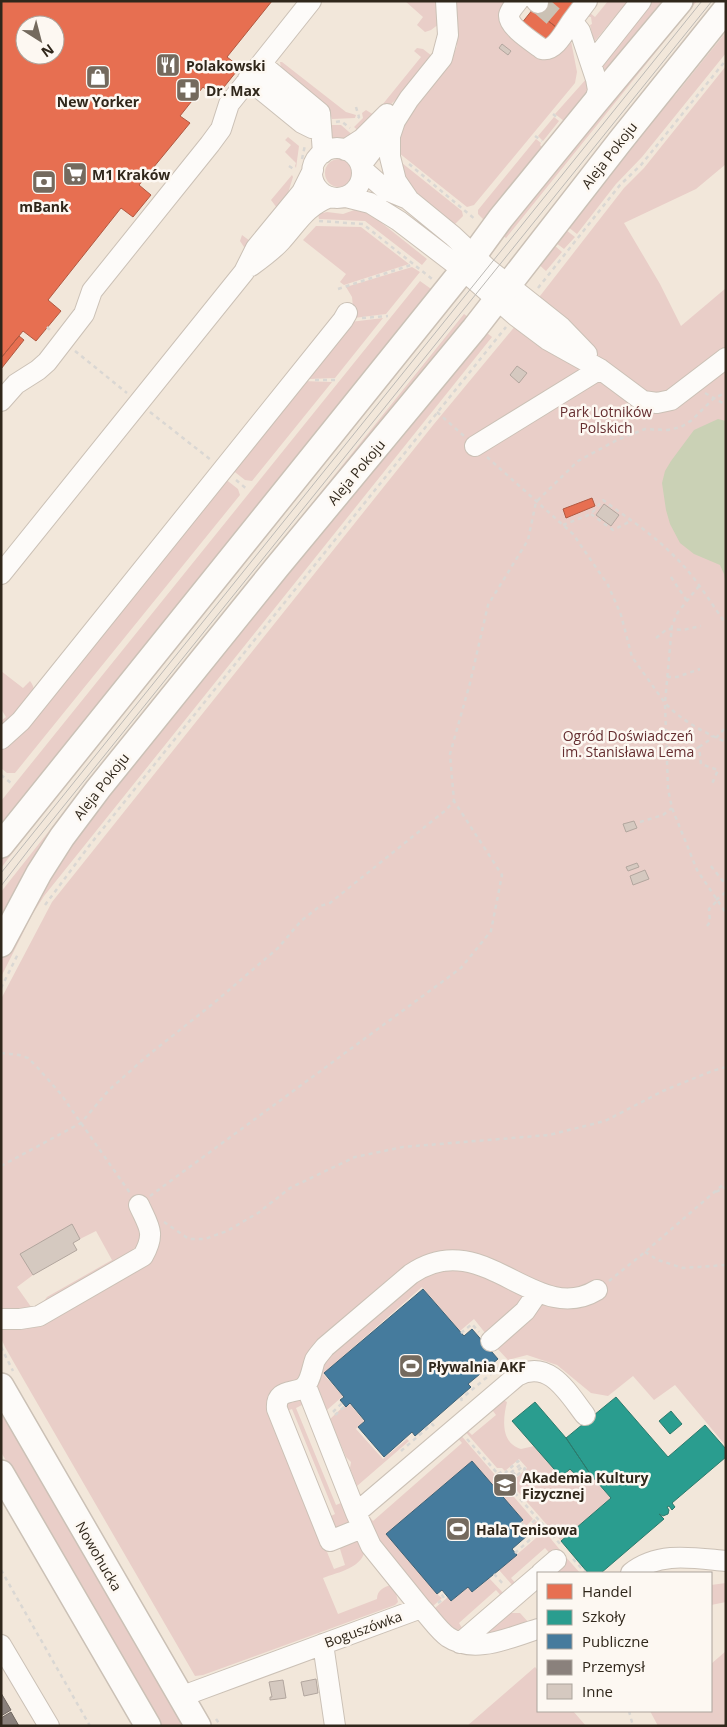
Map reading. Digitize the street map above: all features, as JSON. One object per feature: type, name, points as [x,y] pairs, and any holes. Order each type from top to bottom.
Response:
[{"type":"main road","points":[[1,845],[441,287],[468,264],[486,228],[594,104],[680,1]]},
{"type":"main road","name":"Aleja Pokoju","points":[[10,948],[39,873],[84,807],[503,292],[726,9]]},
{"type":"main road","name":"Nowohucka","points":[[5,1374],[198,1726]]},
{"type":"main road","points":[[1,1473],[148,1726]]},
{"type":"lane","points":[[1,401],[16,384],[47,362],[84,314],[92,291],[221,129],[228,104],[311,1]]},
{"type":"lane","points":[[1,574],[244,272],[280,242],[306,211],[316,203],[353,192],[359,186],[362,178],[361,167],[409,99],[438,65],[444,52],[448,35],[446,1]]},
{"type":"lane","points":[[518,1],[510,12],[511,23],[545,50],[552,48],[566,22],[588,1]]},
{"type":"lane","points":[[592,63],[641,1]]},
{"type":"lane","points":[[566,22],[580,31],[592,63],[597,85],[594,104]]},
{"type":"lane","points":[[261,64],[320,113],[326,126],[323,136],[323,153]]},
{"type":"lane","points":[[248,79],[302,123],[312,128],[326,126]]},
{"type":"lane","points":[[345,150],[362,139],[388,113],[409,99]]},
{"type":"lane","points":[[395,121],[390,136],[390,157],[396,181],[409,200]]},
{"type":"lane","points":[[244,272],[256,248],[302,192],[316,161],[323,153],[334,149],[345,150],[354,155],[361,167],[386,190],[409,200],[453,236],[468,264]]},
{"type":"lane","points":[[313,170],[314,182],[317,188],[324,194],[370,203],[382,209],[439,252],[468,264],[503,292],[560,326],[600,369],[643,401],[656,403],[671,400],[726,358]]},
{"type":"lane","points":[[453,236],[486,228]]},
{"type":"lane","points":[[439,252],[441,287]]},
{"type":"lane","points":[[1,739],[21,721],[345,316]]},
{"type":"lane","points":[[475,446],[600,369]]},
{"type":"lane","points":[[1,1319],[39,1316],[143,1256],[151,1242],[149,1226],[139,1205]]},
{"type":"lane","points":[[585,1415],[553,1377],[539,1371],[524,1372],[447,1429],[359,1520],[330,1541],[278,1415],[276,1405],[282,1395],[288,1391],[302,1389],[306,1386],[316,1358],[325,1347],[411,1274],[429,1264],[445,1260],[469,1261],[538,1292],[564,1300],[574,1300],[596,1290]]},
{"type":"lane","points":[[496,1349],[538,1292]]},
{"type":"lane","points":[[306,1386],[359,1520],[377,1554],[443,1633],[460,1643],[480,1645],[537,1629]]},
{"type":"lane","points":[[543,1572],[565,1557]]},
{"type":"lane","points":[[633,1572],[647,1563],[663,1558],[726,1561]]},
{"type":"lane","points":[[460,1643],[537,1577]]},
{"type":"lane","name":"Boguszówka","points":[[180,1696],[421,1608]]},
{"type":"lane","points":[[323,1644],[336,1726]]},
{"type":"lane","points":[[1,1645],[49,1726]]},
{"type":"path","points":[[536,291],[620,185],[641,165],[726,60]]},
{"type":"path","points":[[349,128],[359,117],[356,107]]},
{"type":"path","points":[[326,126],[341,121],[354,132]]},
{"type":"path","points":[[406,162],[486,228]]},
{"type":"path","points":[[317,221],[363,224],[441,287]]},
{"type":"path","points":[[338,289],[414,264]]},
{"type":"path","points":[[345,316],[388,316]]},
{"type":"path","points":[[42,910],[89,846],[511,322]]},
{"type":"path","points":[[72,348],[127,393]]},
{"type":"path","points":[[704,392],[726,405]]},
{"type":"path","points":[[1,1053],[28,1058],[60,1093],[139,1205],[461,968],[491,931],[502,875],[454,801],[450,754],[470,683],[488,605],[528,540],[536,502],[578,461],[617,440],[645,429],[668,430],[681,427],[692,420],[714,398],[726,393]]},
{"type":"path","points":[[144,407],[218,466]]},
{"type":"path","points":[[438,412],[573,534],[608,585],[621,614],[632,657],[665,703],[675,713],[696,728],[726,742]]},
{"type":"path","points":[[654,423],[654,428]]},
{"type":"path","points":[[232,477],[248,490]]},
{"type":"path","points":[[564,525],[590,514],[603,500],[674,554],[726,624]]},
{"type":"path","points":[[590,514],[613,530],[631,521]]},
{"type":"path","points":[[671,577],[687,601]]},
{"type":"path","points":[[699,586],[678,612],[672,629],[665,703],[668,789],[672,808],[697,870],[726,913]]},
{"type":"path","points":[[656,638],[667,629],[683,630],[701,626]]},
{"type":"path","points":[[667,677],[677,677],[700,669]]},
{"type":"path","points":[[716,738],[726,727]]},
{"type":"path","points":[[667,759],[685,756],[708,741],[712,736]]},
{"type":"path","points":[[699,747],[700,764],[718,770],[712,784]]},
{"type":"path","points":[[1,775],[11,783]]},
{"type":"path","points":[[1,1166],[81,1123],[109,1090],[278,948],[301,921],[320,906],[330,903],[446,810],[454,801]]},
{"type":"path","points":[[640,822],[663,815],[672,808]]},
{"type":"path","points":[[711,866],[726,885]]},
{"type":"path","points":[[707,926],[710,922],[709,909],[726,892]]},
{"type":"path","points":[[1,988],[10,948]]},
{"type":"path","points":[[162,1220],[189,1239],[205,1239],[227,1231],[258,1213],[290,1188],[355,1157],[403,1147],[549,1135],[571,1130],[605,1121],[663,1091],[726,1067]]},
{"type":"path","points":[[596,1290],[645,1252],[726,1182]]},
{"type":"path","points":[[710,1195],[726,1187]]},
{"type":"path","points":[[645,1252],[658,1260],[683,1268],[726,1265]]},
{"type":"path","points":[[461,1333],[472,1324],[475,1327]]},
{"type":"path","points":[[1,1347],[5,1374]]},
{"type":"path","points":[[496,1349],[505,1362]]},
{"type":"path","points":[[398,1454],[432,1424],[447,1429],[498,1474],[537,1518],[565,1557],[585,1572]]},
{"type":"path","points":[[498,1474],[503,1471],[505,1473],[518,1461],[521,1464],[507,1476],[509,1478],[523,1466],[525,1469],[511,1480],[514,1483],[509,1487]]},
{"type":"path","points":[[526,1528],[537,1518]]},
{"type":"path","points":[[515,1553],[533,1537],[521,1522]]},
{"type":"path","points":[[1,1570],[90,1726]]},
{"type":"path","points":[[440,1592],[444,1598]]},
{"type":"path","points":[[629,1712],[633,1726]]},
{"type":"green space","points":[[405,1],[439,1],[439,24],[425,32],[417,25],[423,17]]},
{"type":"green space","points":[[453,1],[513,1],[509,7],[539,52],[569,40],[571,41],[577,72],[575,83],[474,205],[467,207],[399,153],[396,128],[451,60],[457,46]]},
{"type":"green space","points":[[608,1],[628,1],[594,42],[590,25],[592,24],[591,17],[589,17],[590,13],[595,17]]},
{"type":"green space","points":[[648,1],[669,1],[604,76],[600,61]]},
{"type":"green space","points":[[690,1],[697,1],[506,238],[501,234]]},
{"type":"green space","points":[[726,32],[726,53],[642,157],[616,184],[577,234],[568,227],[632,139],[676,94]]},
{"type":"green space","points":[[417,48],[423,49],[432,56],[412,84],[361,133],[354,127],[363,118],[362,113],[366,110],[374,115],[421,57],[414,51]]},
{"type":"green space","points":[[280,62],[346,112],[356,115],[355,118],[332,119],[330,113],[281,68]]},
{"type":"green space","points":[[726,66],[726,164],[696,189],[624,223],[660,284],[681,326],[726,288],[726,1446],[675,1385],[654,1400],[633,1376],[608,1396],[591,1393],[557,1365],[527,1355],[508,1360],[494,1345],[546,1301],[550,1289],[484,1258],[469,1255],[453,1254],[434,1257],[412,1264],[318,1345],[300,1378],[274,1392],[270,1405],[270,1413],[334,1569],[345,1565],[340,1549],[347,1540],[352,1538],[359,1539],[365,1548],[364,1555],[355,1565],[323,1578],[338,1614],[377,1599],[383,1588],[391,1585],[399,1591],[396,1593],[398,1602],[395,1605],[203,1675],[195,1676],[1,1338],[1,1327],[23,1326],[43,1320],[121,1275],[115,1266],[45,1305],[44,1301],[47,1297],[112,1260],[96,1231],[80,1239],[72,1225],[21,1254],[33,1275],[17,1287],[34,1311],[1,1313],[1,999],[52,902],[434,424],[540,296],[624,188],[644,168]]},
{"type":"green space","points":[[588,77],[590,90],[564,121],[555,114]]},
{"type":"green space","points":[[554,117],[559,121],[543,141],[538,136]]},
{"type":"green space","points":[[332,125],[341,125],[356,138],[330,142]]},
{"type":"green space","points":[[288,137],[299,146],[296,168],[296,163],[285,152],[291,145],[285,140]]},
{"type":"green space","points":[[536,139],[541,143],[542,147],[484,220],[478,214],[478,210]]},
{"type":"green space","points":[[339,159],[349,163],[353,173],[349,183],[339,187],[329,183],[325,173],[329,163]]},
{"type":"green space","points":[[397,159],[462,211],[463,216],[453,226],[406,188]]},
{"type":"green space","points":[[292,175],[288,193],[248,248],[244,247],[240,241],[242,235],[250,241],[277,208],[271,200]]},
{"type":"green space","points":[[360,208],[370,209],[383,224],[427,259],[422,265],[365,221],[319,219],[318,214],[327,212],[343,214]]},
{"type":"green space","points":[[316,226],[361,227],[409,264],[344,285],[340,282],[346,274],[303,240]]},
{"type":"green space","points":[[566,230],[575,237],[564,249],[556,243]]},
{"type":"green space","points":[[554,245],[562,252],[546,271],[536,262]]},
{"type":"green space","points":[[412,267],[420,272],[386,314],[354,318],[352,297],[346,287]]},
{"type":"green space","points":[[420,281],[434,291],[1,834],[1,801]]},
{"type":"green space","points":[[464,314],[468,317],[310,509],[24,877],[1,915],[1,892]]},
{"type":"green space","points":[[383,318],[335,378],[309,379],[350,322]]},
{"type":"green space","points":[[487,333],[492,337],[44,896],[32,915],[1,977],[1,960],[66,843],[352,493],[396,445]]},
{"type":"green space","points":[[392,370],[397,374],[1,868],[1,857]]},
{"type":"green space","points":[[302,381],[332,382],[252,481],[245,480],[231,469]]},
{"type":"green space","points":[[224,478],[238,489],[240,495],[15,773],[7,773],[1,768],[1,747]]},
{"type":"green space","points":[[1,671],[23,688],[30,681],[34,690],[32,697],[1,726],[1,721],[6,717],[1,709]]},
{"type":"green space","points":[[464,1266],[523,1296],[523,1300],[486,1334],[474,1319],[460,1331],[422,1287],[323,1374],[343,1396],[327,1410],[316,1383],[322,1363],[416,1277]]},
{"type":"green space","points":[[302,1398],[304,1404],[296,1408],[336,1505],[341,1503],[346,1507],[351,1517],[349,1523],[336,1529],[327,1518],[335,1514],[292,1409],[284,1412],[283,1404]]},
{"type":"green space","points":[[501,1399],[507,1402],[504,1422],[506,1436],[514,1446],[521,1449],[534,1446],[570,1469],[583,1482],[591,1475],[611,1498],[561,1541],[513,1486],[516,1483],[514,1480],[527,1468],[519,1459],[505,1471],[502,1468],[497,1468],[463,1429],[465,1428],[472,1435],[496,1415],[490,1407]]},
{"type":"green space","points":[[350,1404],[364,1421],[356,1429],[383,1459],[407,1439],[409,1441],[357,1486],[350,1468],[351,1462],[346,1457],[330,1419],[344,1406],[346,1407]]},
{"type":"green space","points":[[1,1409],[184,1726],[158,1726],[150,1713],[1,1452]]},
{"type":"green space","points":[[459,1433],[533,1519],[526,1526],[472,1461],[415,1509],[437,1594],[442,1598],[433,1606],[380,1549],[366,1513],[373,1521],[462,1443],[456,1436]]},
{"type":"green space","points":[[536,1521],[561,1551],[554,1558],[545,1548],[511,1578],[517,1585],[514,1587],[499,1570],[536,1538],[528,1528]]},
{"type":"green space","points":[[565,1556],[579,1572],[551,1572]]},
{"type":"green space","points":[[489,1578],[505,1595],[502,1597],[496,1590],[459,1623],[462,1628],[459,1630],[449,1625],[435,1608],[448,1597],[452,1601],[468,1587],[473,1592]]},
{"type":"green space","points":[[726,1583],[726,1602],[712,1605],[712,1585]]},
{"type":"green space","points":[[508,1613],[520,1613],[530,1624],[485,1637],[481,1632]]},
{"type":"green space","points":[[726,1651],[726,1726],[658,1726],[651,1712],[712,1712],[712,1663]]},
{"type":"green space","points":[[535,1667],[537,1669],[537,1712],[574,1712],[586,1726],[467,1726]]},
{"type":"shaded area","points":[[718,419],[726,421],[726,586],[720,565],[694,554],[680,543],[670,524],[662,483],[665,471],[671,461],[694,430]]},
{"type":"building: Handel","name":"M1 Kraków","points":[[1,1],[272,1],[227,57],[240,67],[216,97],[203,87],[180,116],[190,123],[139,185],[151,195],[133,217],[121,208],[48,300],[61,311],[36,341],[23,331],[1,358]]},
{"type":"building: Handel","points":[[539,1],[580,1],[556,27],[533,9]]},
{"type":"building: Handel","points":[[533,9],[556,27],[544,42],[521,24]]},
{"type":"building: Handel","points":[[19,336],[24,340],[1,369],[1,358]]},
{"type":"building: Handel","points":[[592,498],[595,506],[566,518],[563,509]]},
{"type":"building: Szkoły","points":[[616,1397],[668,1457],[705,1425],[726,1449],[726,1457],[672,1503],[675,1507],[672,1510],[669,1506],[667,1507],[669,1510],[668,1514],[663,1516],[659,1514],[664,1519],[602,1572],[587,1572],[561,1541],[611,1498],[591,1475],[566,1438]]},
{"type":"building: Szkoły","points":[[535,1402],[566,1438],[591,1475],[583,1483],[570,1469],[561,1477],[512,1421]]},
{"type":"building: Szkoły","points":[[671,1411],[682,1424],[670,1434],[659,1421]]},
{"type":"building: Publiczne","name":"Pływalnia AKF","points":[[423,1289],[464,1336],[472,1329],[498,1359],[468,1384],[471,1387],[415,1436],[412,1432],[384,1457],[358,1427],[365,1421],[350,1403],[346,1407],[340,1400],[344,1397],[324,1373]]},
{"type":"building: Publiczne","name":"Hala Tenisowa","points":[[472,1461],[523,1520],[519,1524],[528,1535],[512,1549],[517,1555],[472,1592],[468,1587],[451,1601],[442,1590],[437,1594],[386,1534]]},
{"type":"building: Przemysł","points":[[1,1693],[11,1710],[1,1716]]},
{"type":"building: Przemysł","points":[[11,1712],[19,1726],[1,1726],[1,1718]]},
{"type":"building: Inne","points":[[502,44],[511,51],[508,55],[499,48]]},
{"type":"building: Inne","points":[[517,366],[527,373],[519,383],[510,375]]},
{"type":"building: Inne","points":[[604,504],[619,515],[611,526],[596,515]]},
{"type":"building: Inne","points":[[634,821],[637,828],[626,832],[623,824]]},
{"type":"building: Inne","points":[[637,863],[639,867],[628,871],[626,867]]},
{"type":"building: Inne","points":[[645,870],[649,879],[633,885],[630,876]]},
{"type":"building: Inne","points":[[72,1224],[80,1239],[73,1243],[77,1250],[33,1275],[20,1254]]},
{"type":"building: Inne","points":[[316,1679],[318,1693],[304,1696],[301,1682]]},
{"type":"building: Inne","points":[[283,1680],[286,1698],[270,1700],[270,1697],[272,1697],[269,1682]]},
{"type":"tunnel","points":[[538,3],[560,22]]},
{"type":"tram line","points":[[1,873],[702,1]]},
{"type":"tram line","points":[[1,886],[712,1]]},
{"type":"place","name":"Polakowski","points":[[168,65]]},
{"type":"place","name":"New Yorker","points":[[98,77]]},
{"type":"place","name":"Dr. Max","points":[[188,90]]},
{"type":"place","name":"M1 Kraków","points":[[75,174]]},
{"type":"place","name":"mBank","points":[[44,182]]},
{"type":"place","name":"Pływalnia AKF","points":[[411,1366]]},
{"type":"place","name":"Akademia Kultury Fizycznej","points":[[505,1485]]},
{"type":"place","name":"Hala Tenisowa","points":[[458,1529]]},
{"type":"park label","name":"Park Lotników Polskich","points":[[606,420]]},
{"type":"park label","name":"Ogród Doświadczeń im. Stanisława Lema","points":[[628,744]]}]
